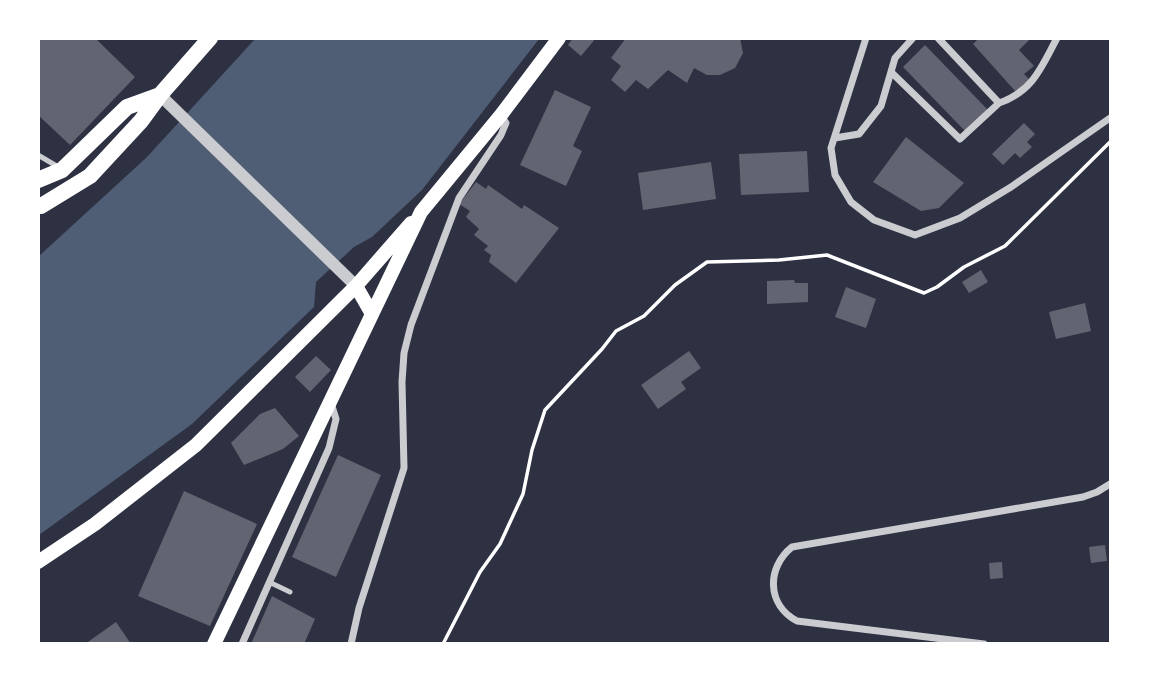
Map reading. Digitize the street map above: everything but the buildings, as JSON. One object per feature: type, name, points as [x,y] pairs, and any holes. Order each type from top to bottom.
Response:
[{"type":"main road","points":[[39,207],[90,176],[141,121],[210,38]]},
{"type":"main road","points":[[38,562],[95,524],[196,445],[356,286],[501,115],[559,38]]},
{"type":"main road","points":[[38,180],[62,170],[127,107],[160,95]]},
{"type":"main road","points":[[214,643],[421,212]]},
{"type":"main road","points":[[356,286],[372,314]]},
{"type":"street","points":[[866,38],[831,148],[835,175],[851,202],[874,220],[915,235],[960,218],[1111,118]]},
{"type":"street","points":[[835,138],[859,134],[881,106],[895,58],[913,38]]},
{"type":"street","points":[[938,38],[999,103]]},
{"type":"street","points":[[891,72],[960,139],[999,103],[1017,97],[1035,79],[1057,38]]},
{"type":"street","points":[[160,95],[356,286]]},
{"type":"street","points":[[351,643],[362,596],[404,468],[402,382],[404,353],[411,325],[459,198],[501,135],[506,123],[501,115]]},
{"type":"street","points":[[242,643],[329,448],[336,419],[330,399]]},
{"type":"street","points":[[984,643],[797,621],[782,609],[774,597],[775,572],[784,555],[792,547],[1083,497],[1111,484]]},
{"type":"lane","points":[[38,155],[62,170]]},
{"type":"lane","points":[[269,582],[290,592]]},
{"type":"path","points":[[443,643],[480,572],[500,544],[523,494],[532,450],[545,410],[616,331],[645,316],[675,285],[707,262],[779,260],[827,255],[925,293],[964,267],[1005,246],[1111,142]]},
{"type":"water","points":[[255,39],[539,39],[422,190],[372,237],[354,247],[316,282],[314,307],[192,424],[39,535],[39,256],[147,157]]}]
